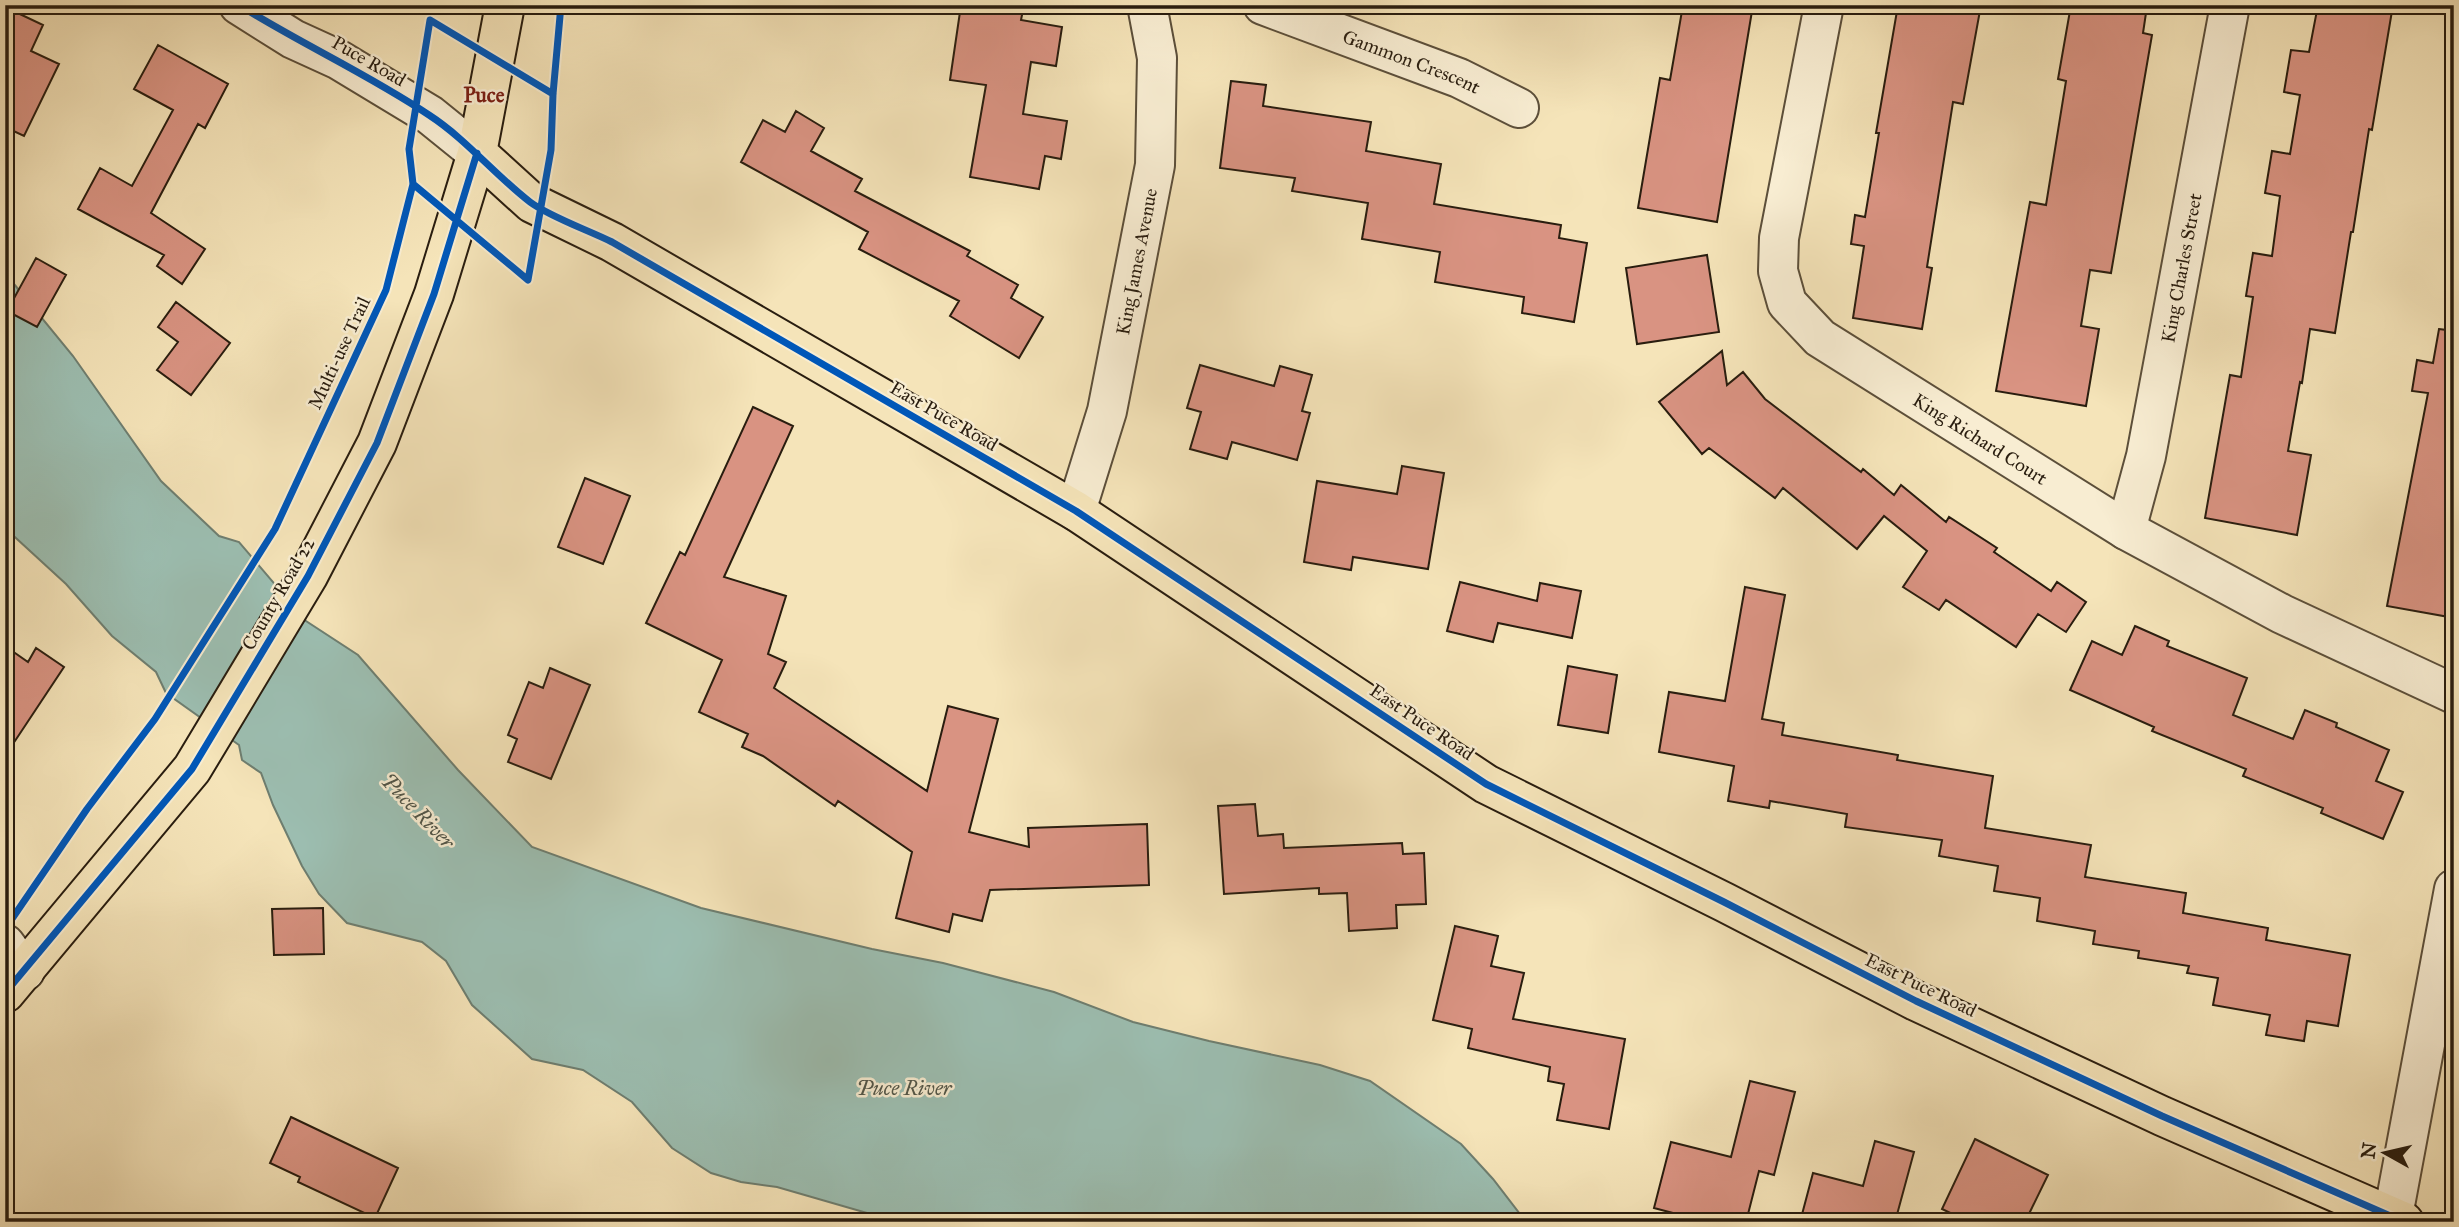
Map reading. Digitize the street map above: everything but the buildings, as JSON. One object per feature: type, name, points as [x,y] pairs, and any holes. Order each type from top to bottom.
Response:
[{"type":"main road","name":"County Road 22","points":[[12,969],[192,769],[308,576],[377,443],[434,294],[477,153],[505,5]]},
{"type":"main road","name":"East Puce Road","points":[[477,153],[532,203],[612,242],[1076,511],[1486,783],[1916,1001],[2162,1116],[2398,1219]]},
{"type":"street","name":"Puce Road","points":[[239,5],[293,39],[339,60],[430,115],[477,153]]},
{"type":"street","name":"King James Avenue","points":[[1076,511],[1107,411],[1155,165],[1157,58],[1147,5]]},
{"type":"street","name":"Gammon Crescent","points":[[1263,5],[1459,78],[1519,108]]},
{"type":"street","name":"King Richard Court","points":[[1824,5],[1779,239],[1778,271],[1787,303],[1820,338],[2126,530],[2282,614],[2454,694]]},
{"type":"street","name":"King Charles Street","points":[[2126,530],[2146,456],[2230,5]]},
{"type":"street","points":[[2398,1219],[2454,889]]},
{"type":"water","name":"Puce River","points":[[5,273],[73,356],[161,481],[219,536],[239,542],[306,621],[358,655],[458,770],[532,847],[701,908],[943,963],[1054,992],[1133,1022],[1320,1065],[1370,1081],[1461,1144],[1493,1179],[1526,1222],[914,1222],[867,1213],[777,1187],[741,1182],[711,1173],[672,1148],[632,1102],[583,1070],[532,1059],[472,1005],[446,961],[422,942],[347,923],[319,894],[302,866],[261,773],[242,760],[239,745],[166,693],[156,672],[112,636],[66,584],[5,528]]},
{"type":"cycle path","points":[[239,5],[429,115],[538,208],[612,242],[1076,511],[1486,784],[1916,1001],[2162,1116],[2404,1222]]},
{"type":"cycle path","points":[[413,184],[528,280],[551,150],[561,5]]},
{"type":"cycle path","name":"Multi-use Trail","points":[[5,929],[87,809],[155,719],[275,529],[386,290],[413,184],[409,149],[430,20],[553,94]]},
{"type":"cycle path","points":[[5,993],[192,769],[308,576],[377,443],[434,294],[477,153]]},
{"type":"district","name":"Puce","points":[[484,95]]}]
